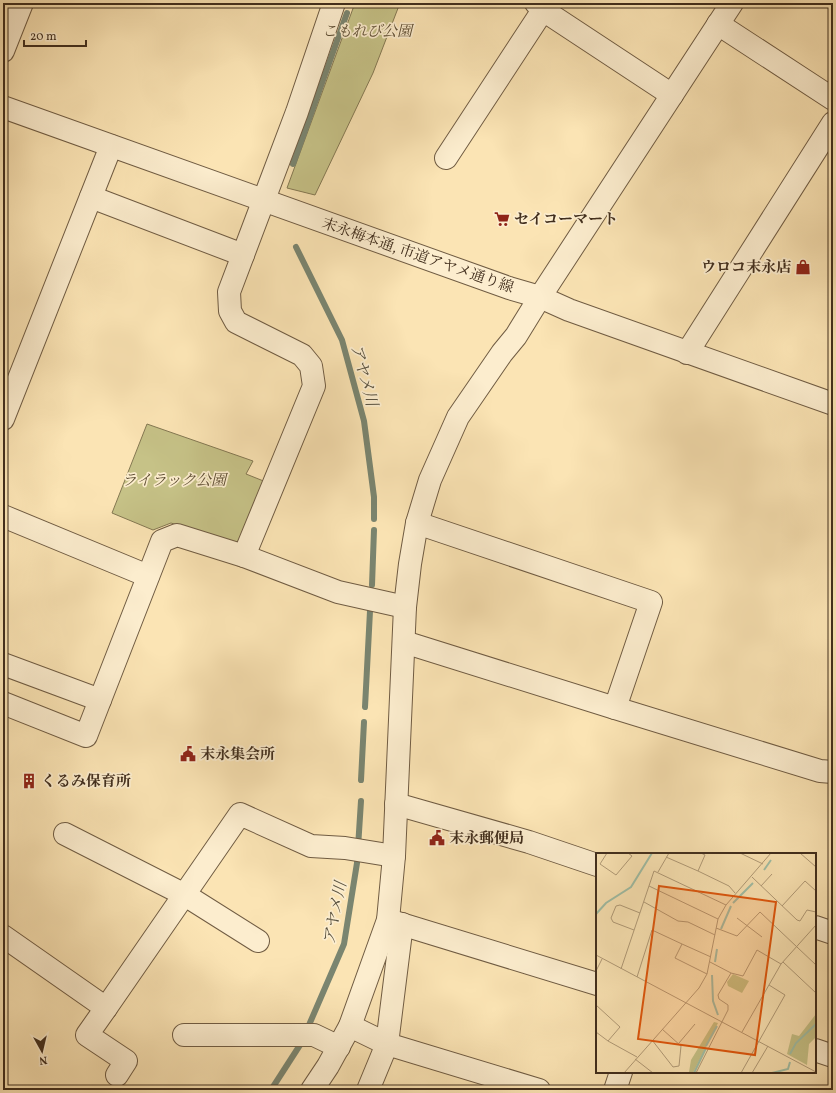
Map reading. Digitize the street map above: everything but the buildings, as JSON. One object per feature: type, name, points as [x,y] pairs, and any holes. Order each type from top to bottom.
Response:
[{"type":"street","points":[[3,51],[22,3]]},
{"type":"street","points":[[244,556],[314,386],[311,366],[302,355],[236,322],[230,311],[229,292],[297,112],[334,3]]},
{"type":"street","points":[[368,1090],[387,1044],[395,922],[394,856],[406,607],[410,564],[417,523],[430,480],[458,417],[516,336],[732,3]]},
{"type":"street","points":[[446,158],[539,6],[672,95]]},
{"type":"street","points":[[718,24],[833,99]]},
{"type":"street","name":"末永梅本通, 市道アヤメ通り線","points":[[3,107],[509,288],[540,297],[569,310],[833,404]]},
{"type":"street","points":[[687,353],[833,123]]},
{"type":"street","points":[[3,419],[111,146]]},
{"type":"street","points":[[91,197],[244,255]]},
{"type":"street","points":[[3,516],[148,576]]},
{"type":"street","points":[[417,523],[651,602],[615,708]]},
{"type":"street","points":[[3,702],[86,736],[162,541],[178,535],[244,556],[338,592],[406,607]]},
{"type":"street","points":[[404,642],[820,771],[833,772]]},
{"type":"street","points":[[3,664],[100,700]]},
{"type":"street","points":[[396,804],[529,842],[596,865]]},
{"type":"street","points":[[117,1075],[126,1062],[88,1035],[240,814],[311,846],[394,856]]},
{"type":"street","points":[[64,834],[185,895],[258,941]]},
{"type":"street","points":[[395,922],[596,984]]},
{"type":"street","points":[[312,1090],[339,1047],[350,1026],[395,922]]},
{"type":"street","points":[[816,927],[833,933]]},
{"type":"street","points":[[3,936],[106,1008]]},
{"type":"street","points":[[350,1026],[387,1044],[540,1090]]},
{"type":"street","points":[[184,1034],[314,1035],[339,1047]]},
{"type":"street","points":[[816,1050],[833,1056]]},
{"type":"street","points":[[615,1090],[621,1073]]},
{"type":"green space","name":"こもれび公園","points":[[355,3],[400,3],[373,73],[315,195],[287,188]]},
{"type":"green space","name":"ライラック公園","points":[[147,424],[253,461],[246,474],[266,482],[244,539],[233,543],[171,523],[153,530],[112,513]]},
{"type":"waterway","name":"アヤメ川","points":[[293,164],[347,13]]},
{"type":"waterway","name":"アヤメ川","points":[[296,247],[342,340],[364,421],[374,497],[374,519]]},
{"type":"waterway","name":"アヤメ川","points":[[372,585],[374,530]]},
{"type":"waterway","name":"アヤメ川","points":[[365,707],[370,611]]},
{"type":"waterway","name":"アヤメ川","points":[[361,780],[364,722]]},
{"type":"waterway","name":"アヤメ川","points":[[309,1025],[344,944],[357,863],[361,801]]},
{"type":"waterway","name":"アヤメ川","points":[[271,1090],[300,1045]]},
{"type":"place","name":"セイコーマート","points":[[502,219]]},
{"type":"place","name":"ウロコ末永店","points":[[803,267]]},
{"type":"place","name":"末永集会所","points":[[188,754]]},
{"type":"place","name":"くるみ保育所","points":[[29,781]]},
{"type":"place","name":"末永郵便局","points":[[437,838]]}]
